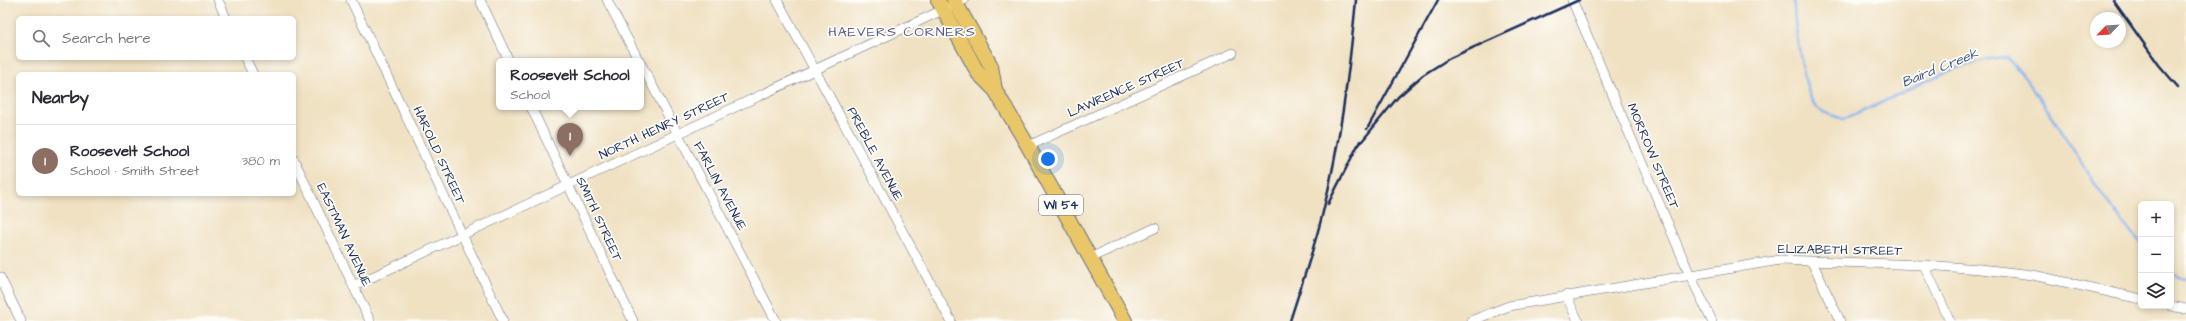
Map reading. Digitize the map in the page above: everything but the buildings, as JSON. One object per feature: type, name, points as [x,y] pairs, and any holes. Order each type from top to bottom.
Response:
[{"type":"main road","name":"WI 54","points":[[958,1],[991,66],[995,90]]},
{"type":"main road","name":"WI 54","points":[[941,5],[978,73],[995,90],[1028,146],[1125,321]]},
{"type":"street","points":[[218,0],[225,16]]},
{"type":"street","name":"HAROLD STREET","points":[[351,0],[503,321]]},
{"type":"street","points":[[480,0],[508,58]]},
{"type":"street","points":[[607,0],[637,58]]},
{"type":"street","name":"PREBLE AVENUE","points":[[777,0],[951,321]]},
{"type":"street","name":"MORROW STREET","points":[[1572,0],[1690,275],[1712,321]]},
{"type":"street","name":"NORTH HENRY STREET","points":[[353,286],[815,70],[941,5],[958,1]]},
{"type":"street","name":"LAWRENCE STREET","points":[[1028,146],[1234,53]]},
{"type":"street","points":[[246,60],[252,72]]},
{"type":"street","name":"FARLIN AVENUE","points":[[644,70],[776,321]]},
{"type":"street","name":"SMITH STREET","points":[[532,110],[633,321]]},
{"type":"street","name":"EASTMAN AVENUE","points":[[296,164],[370,321]]},
{"type":"street","points":[[1090,258],[1155,228]]},
{"type":"street","name":"ELIZABETH STREET","points":[[1471,321],[1509,306],[1566,295],[1780,260],[1924,265],[2028,274],[2138,298]]},
{"type":"street","points":[[1812,262],[1840,321]]},
{"type":"street","points":[[1924,265],[1950,321]]},
{"type":"street","points":[[0,277],[21,321]]},
{"type":"street","points":[[1566,295],[1578,321]]},
{"type":"street","points":[[2174,307],[2186,309]]},
{"type":"waterway","name":"Baird Creek","points":[[1794,0],[1795,22],[1803,70],[1810,96],[1814,104],[1820,110],[1844,119],[1924,82],[1966,65],[2007,57],[2026,79],[2042,102],[2105,199],[2122,222],[2138,240]]},
{"type":"waterway","name":"Baird Creek","points":[[2174,273],[2180,278],[2186,279]]},
{"type":"railway","points":[[1290,321],[1311,256],[1334,163],[1347,82],[1356,0]]},
{"type":"railway","points":[[1367,129],[1438,0]]},
{"type":"railway","points":[[1358,146],[1398,97],[1423,75],[1450,58],[1579,0]]},
{"type":"railway","points":[[2113,0],[2159,65],[2178,87]]},
{"type":"railway","points":[[1328,204],[1360,141]]},
{"type":"place","name":"Roosevelt School","points":[[570,156]]},
{"type":"district","name":"HAEVERS CORNERS","points":[[902,32]]}]
